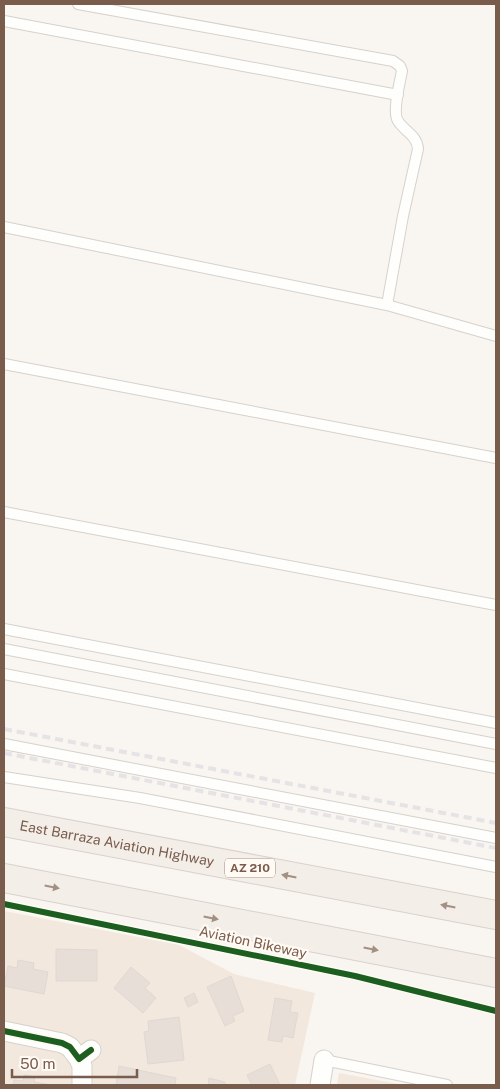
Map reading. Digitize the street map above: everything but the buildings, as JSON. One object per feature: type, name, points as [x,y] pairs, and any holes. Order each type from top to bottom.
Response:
[{"type":"main road","name":"East Barraza Aviation Highway","points":[[4,822],[496,915]]},
{"type":"main road","points":[[4,878],[496,974]]},
{"type":"street","points":[[4,1031],[53,1039],[85,1055],[82,1066],[82,1085]]},
{"type":"street","points":[[320,1085],[324,1060]]},
{"type":"lane","points":[[78,4],[393,61],[400,66],[402,71],[396,113],[398,121],[418,142],[418,149],[403,216],[387,304]]},
{"type":"lane","points":[[4,21],[398,95]]},
{"type":"lane","points":[[4,227],[387,304],[496,336]]},
{"type":"lane","points":[[4,364],[496,458]]},
{"type":"lane","points":[[4,512],[496,605]]},
{"type":"lane","points":[[4,629],[496,723]]},
{"type":"lane","points":[[4,650],[496,744]]},
{"type":"lane","points":[[4,674],[496,768]]},
{"type":"lane","points":[[4,744],[496,838]]},
{"type":"lane","points":[[4,777],[140,798],[496,868]]},
{"type":"lane","points":[[324,1060],[447,1085]]},
{"type":"shaded area","points":[[4,911],[179,945],[234,974],[315,993],[295,1085],[4,1085]]},
{"type":"shaded area","points":[[339,1073],[404,1085],[337,1085]]},
{"type":"railway","points":[[4,729],[496,823]]},
{"type":"railway","points":[[4,753],[496,848]]},
{"type":"cycle path","name":"Aviation Bikeway","points":[[4,904],[355,976],[496,1011]]},
{"type":"cycle path","points":[[4,1031],[62,1043],[70,1047],[79,1059],[91,1050]]}]
